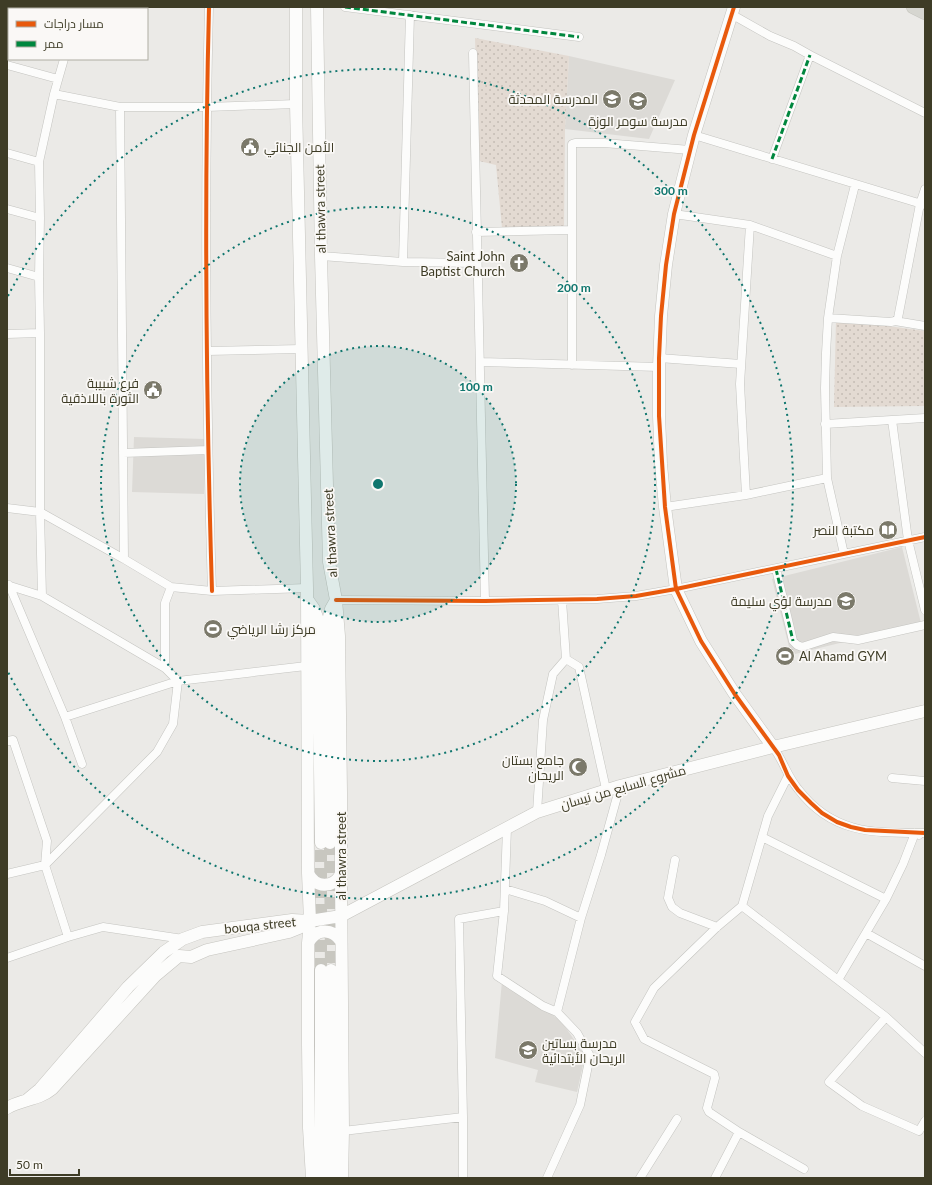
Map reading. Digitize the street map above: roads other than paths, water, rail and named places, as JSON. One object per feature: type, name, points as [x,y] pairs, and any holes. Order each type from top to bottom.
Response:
[{"type":"main road","name":"al thawra street","points":[[296,7],[296,104],[307,594],[306,666],[308,873],[310,921],[308,943],[309,1128],[312,1178]]},
{"type":"main road","name":"al thawra street","points":[[317,7],[321,256],[329,562],[336,600],[339,636],[342,941],[342,1178]]},
{"type":"main road","points":[[913,7],[925,13]]},
{"type":"main road","points":[[733,11],[694,135],[674,214],[666,265],[661,316],[659,416],[665,507],[676,589],[701,641],[734,693],[773,747]]},
{"type":"main road","points":[[307,594],[316,614],[318,627],[326,843],[328,621],[331,609],[336,600]]},
{"type":"main road","name":"مشروع السابع من نيسان","points":[[310,921],[341,916],[537,812],[606,789],[925,711]]},
{"type":"main road","points":[[308,873],[312,880],[320,885],[329,885],[341,874]]},
{"type":"main road","name":"bouqa street","points":[[28,1099],[40,1089],[128,988],[164,952],[183,940],[202,932],[292,920],[310,921]]},
{"type":"main road","name":"bouqa street","points":[[7,1107],[43,1095],[52,1089],[155,976],[178,956],[191,957],[207,950],[289,932],[310,921]]},
{"type":"main road","points":[[308,943],[314,935],[322,931],[335,934],[342,941]]},
{"type":"main road","points":[[321,1178],[326,970],[333,1178]]},
{"type":"street","points":[[210,7],[207,107],[207,352],[212,591]]},
{"type":"street","points":[[345,7],[579,37]]},
{"type":"street","points":[[733,11],[770,36],[794,46],[925,113]]},
{"type":"street","points":[[403,262],[410,15]]},
{"type":"street","points":[[473,53],[476,263],[480,362],[485,600]]},
{"type":"street","points":[[772,159],[810,55]]},
{"type":"street","points":[[42,596],[40,512],[39,162],[54,94],[64,60]]},
{"type":"street","points":[[7,65],[58,78]]},
{"type":"street","points":[[54,94],[120,107],[207,107],[296,104]]},
{"type":"street","points":[[120,107],[124,559]]},
{"type":"street","points":[[694,135],[923,205]]},
{"type":"street","points":[[572,365],[572,144],[604,143],[690,150]]},
{"type":"street","points":[[7,153],[39,162]]},
{"type":"street","points":[[844,554],[827,478],[825,367],[828,318],[837,256],[855,185]]},
{"type":"street","points":[[895,321],[900,313],[903,287],[923,205],[925,189]]},
{"type":"street","points":[[7,209],[40,218]]},
{"type":"street","points":[[674,214],[750,225],[837,256]]},
{"type":"street","points":[[746,495],[740,384],[750,225]]},
{"type":"street","points":[[476,232],[571,230]]},
{"type":"street","points":[[321,256],[403,262],[476,263]]},
{"type":"street","points":[[7,268],[39,277]]},
{"type":"street","points":[[828,318],[895,321],[925,326]]},
{"type":"street","points":[[7,334],[40,333]]},
{"type":"street","points":[[207,352],[301,349]]},
{"type":"street","points":[[480,362],[572,365],[659,362],[742,364]]},
{"type":"street","points":[[826,424],[925,418]]},
{"type":"street","points":[[892,420],[908,540],[925,610]]},
{"type":"street","points":[[123,453],[208,450]]},
{"type":"street","points":[[665,507],[746,495],[827,478]]},
{"type":"street","points":[[7,508],[40,512],[171,587],[212,591],[307,594]]},
{"type":"street","points":[[336,600],[562,600],[636,596],[776,569],[925,536]]},
{"type":"street","points":[[776,569],[793,641],[796,645],[802,647],[833,638],[858,640],[925,625]]},
{"type":"street","points":[[8,585],[42,596],[165,668],[178,681]]},
{"type":"street","points":[[8,585],[65,717],[82,764]]},
{"type":"street","points":[[165,668],[165,603],[171,587]]},
{"type":"street","points":[[537,812],[543,720],[553,674],[566,659],[562,600]]},
{"type":"street","points":[[566,659],[579,667],[606,789]]},
{"type":"street","points":[[65,717],[178,681],[306,666]]},
{"type":"street","points":[[7,874],[45,865],[157,752],[173,724],[178,681]]},
{"type":"street","points":[[7,741],[13,740],[47,841],[45,865],[68,937]]},
{"type":"street","points":[[773,747],[779,755],[788,776],[798,790],[822,813],[837,822],[865,830],[925,833]]},
{"type":"street","points":[[788,776],[768,816],[742,906],[717,927],[654,988],[635,1022],[644,1039],[714,1074],[715,1078],[707,1108],[708,1112],[739,1132],[804,1168]]},
{"type":"street","points":[[892,778],[925,781]]},
{"type":"street","points":[[557,1012],[581,918],[601,855],[620,786]]},
{"type":"street","points":[[507,828],[504,911],[497,976],[543,1006],[557,1012],[577,1034],[590,1056],[580,1105],[547,1178]]},
{"type":"street","points":[[915,833],[925,838]]},
{"type":"street","points":[[838,980],[886,899],[903,864],[915,833]]},
{"type":"street","points":[[762,837],[886,899]]},
{"type":"street","points":[[675,860],[668,898],[672,907],[680,913],[717,927]]},
{"type":"street","points":[[505,889],[546,901],[581,918]]},
{"type":"street","points":[[742,906],[886,1017],[924,1051]]},
{"type":"street","points":[[463,1178],[459,919],[504,911]]},
{"type":"street","points":[[7,958],[68,937],[103,927],[183,940]]},
{"type":"street","points":[[866,933],[925,966]]},
{"type":"street","points":[[886,1017],[829,1082],[862,1106],[919,1131],[925,1121]]},
{"type":"street","points":[[343,1131],[463,1117]]},
{"type":"street","points":[[640,1178],[677,1119]]},
{"type":"street","points":[[715,1178],[739,1132]]},
{"type":"tunnel","points":[[321,843],[321,970]]},
{"type":"tunnel","points":[[330,843],[331,970]]},
{"type":"place","name":"المدرسة المحدثة","points":[[612,99]]},
{"type":"place","name":"مدرسة سومر الوزة","points":[[638,101]]},
{"type":"place","name":"الأمن الجنائي","points":[[250,147]]},
{"type":"place","name":"Saint John Baptist Church","points":[[519,263]]},
{"type":"place","name":"فرع شبيبة الثورة باللاذقية","points":[[153,390]]},
{"type":"place","name":"مكتبة النصر","points":[[888,530]]},
{"type":"place","name":"مدرسة لؤي سليمة","points":[[846,601]]},
{"type":"place","name":"مركز رشا الرياضي","points":[[213,629]]},
{"type":"place","name":"Al Ahamd GYM","points":[[785,656]]},
{"type":"place","name":"جامع بستان الريحان","points":[[578,767]]},
{"type":"place","name":"مدرسة بساتين الريحان الأبتدائية","points":[[528,1050]]}]
